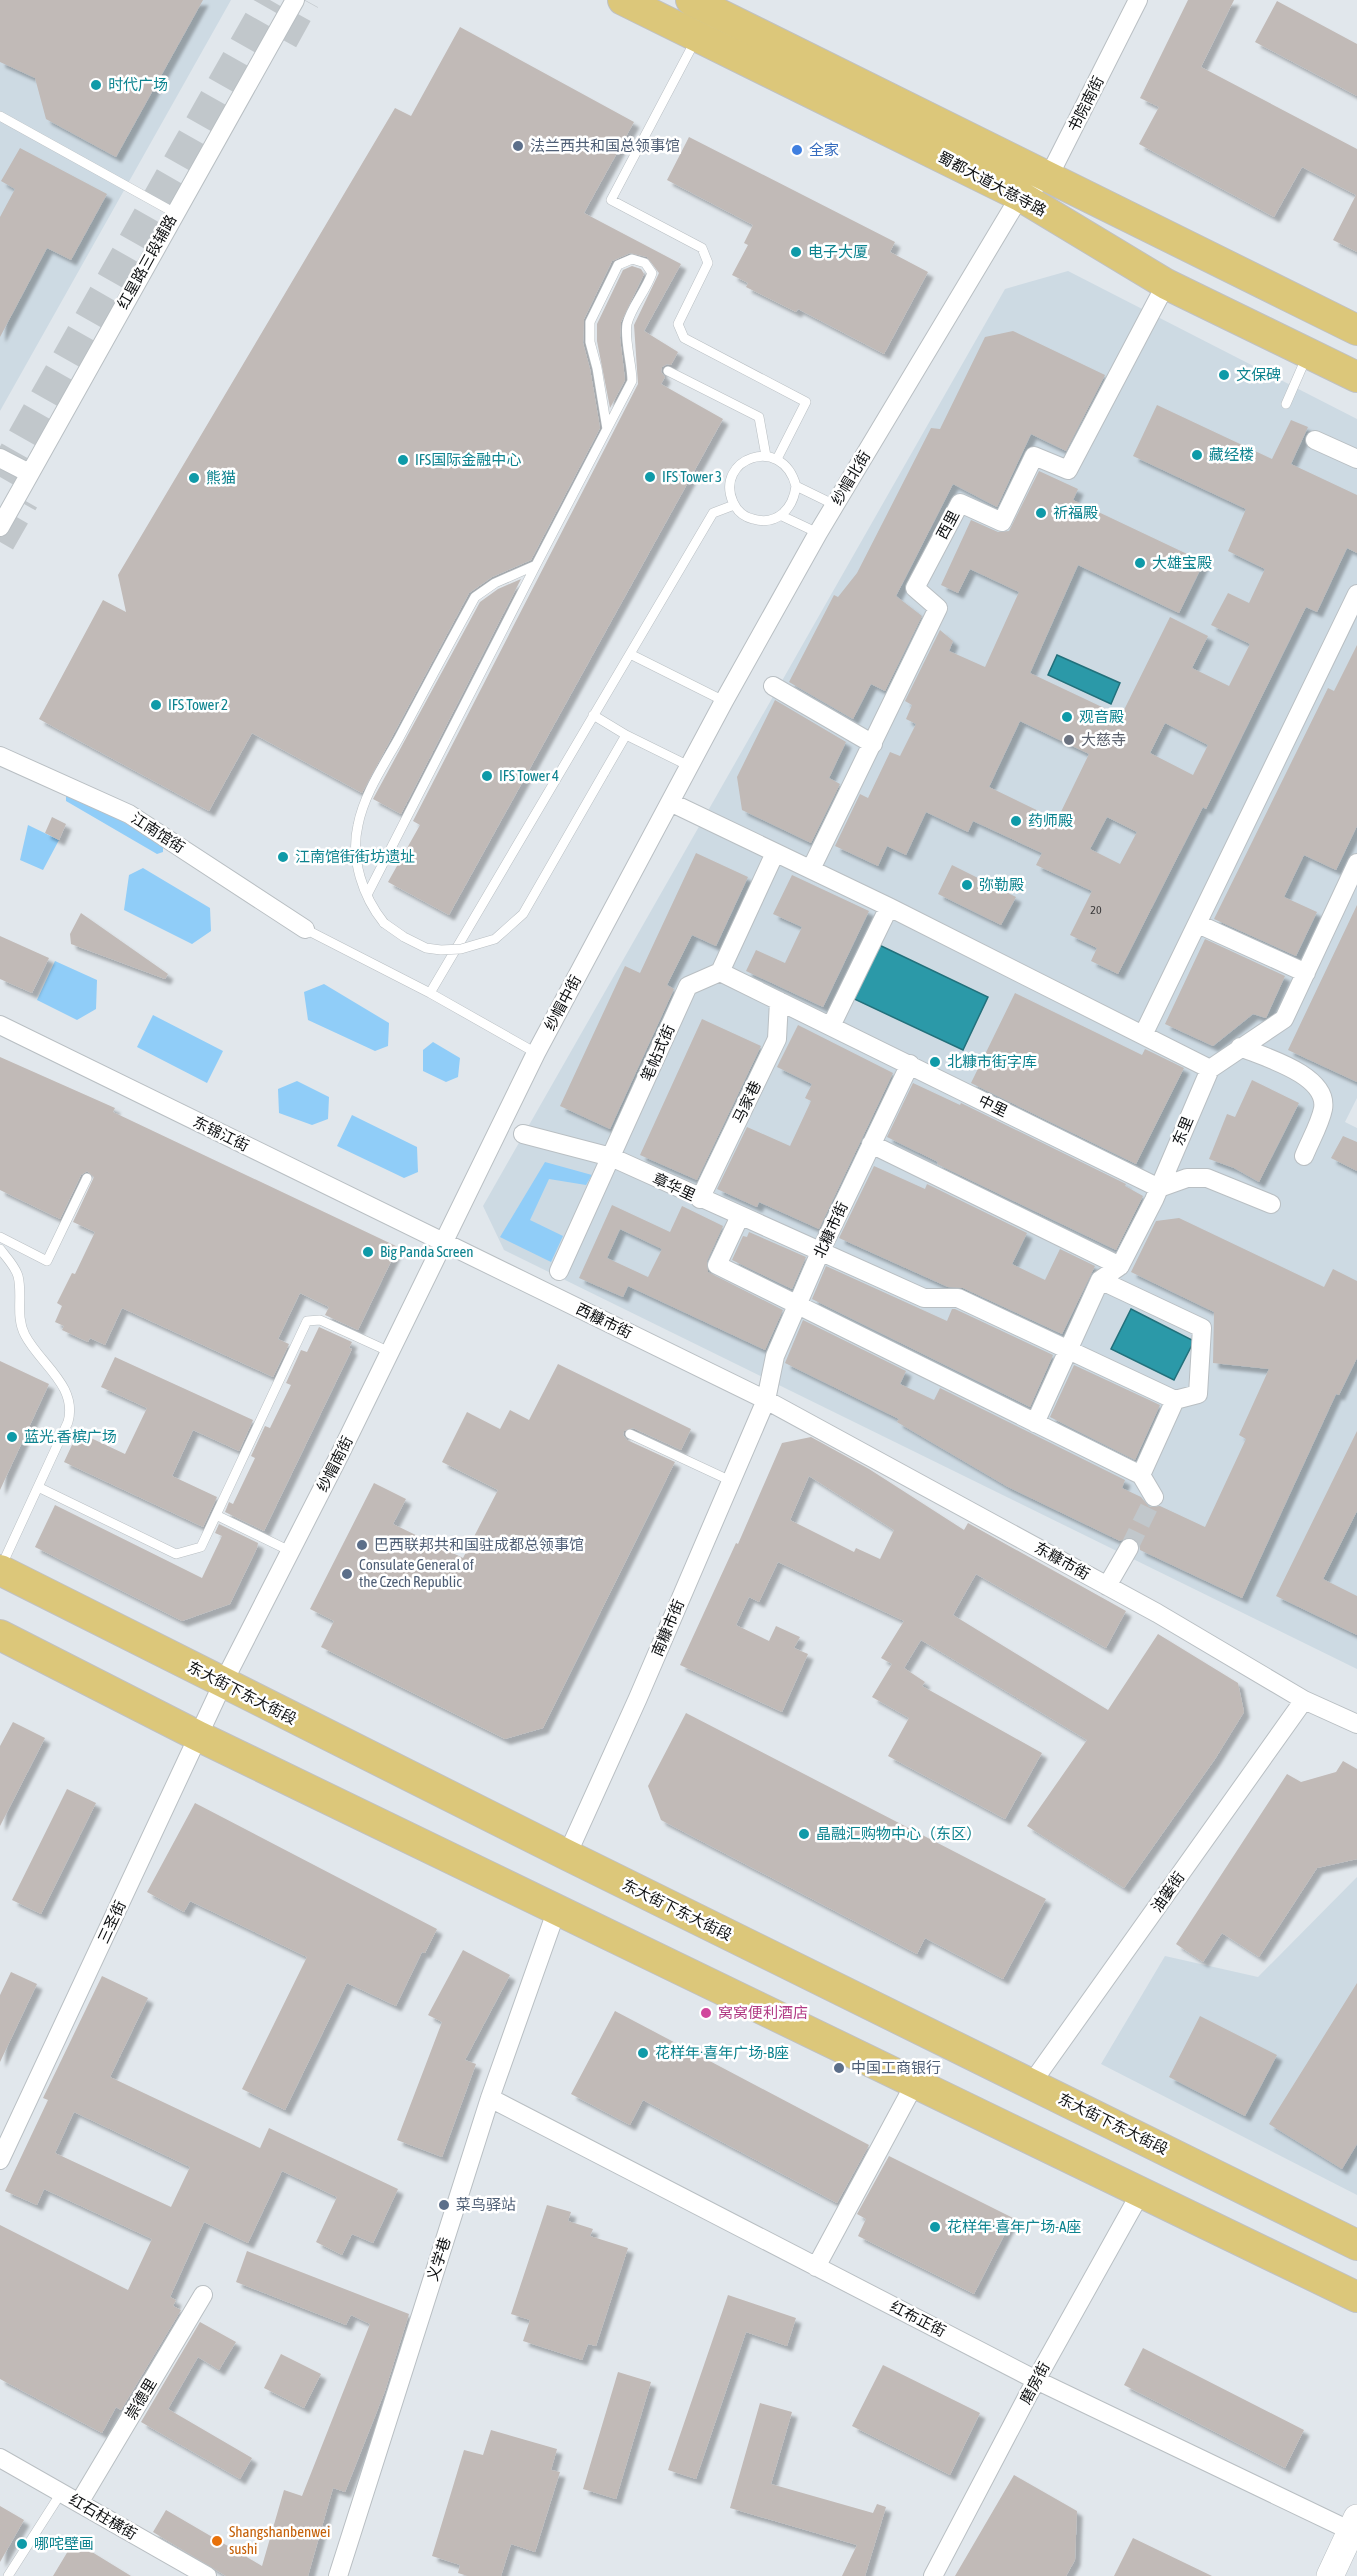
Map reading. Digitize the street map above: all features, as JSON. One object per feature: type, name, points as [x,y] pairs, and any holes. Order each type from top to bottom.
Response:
[{"type":"main road","name":"蜀都大道大慈寺路","points":[[623,0],[1020,196],[1166,284],[1357,377]]},
{"type":"main road","name":"蜀都大道大慈寺路","points":[[691,0],[1357,330]]},
{"type":"main road","name":"东大街下东大街段","points":[[0,1569],[567,1855],[1357,2245]]},
{"type":"main road","points":[[0,1635],[198,1736],[1357,2297]]},
{"type":"street","name":"红星路三段辅路","points":[[0,526],[295,0]]},
{"type":"street","name":"书院南街","points":[[1049,177],[1138,0]]},
{"type":"street","points":[[1020,196],[1049,177]]},
{"type":"street","name":"纱帽北街","points":[[691,767],[724,701],[818,533],[1020,196]]},
{"type":"street","name":"西里","points":[[811,869],[938,608],[915,588],[960,502],[1002,522],[1034,456],[1068,470],[1166,284]]},
{"type":"street","points":[[1314,440],[1357,459]]},
{"type":"street","points":[[0,458],[29,473]]},
{"type":"street","points":[[1143,1035],[1357,594]]},
{"type":"street","points":[[773,686],[873,744]]},
{"type":"street","name":"江南馆街","points":[[0,756],[129,814],[305,929]]},
{"type":"street","name":"纱帽中街","points":[[443,1243],[536,1053],[691,767]]},
{"type":"street","points":[[672,803],[889,907],[1210,1069],[1284,1019],[1357,863]]},
{"type":"street","points":[[720,972],[775,853]]},
{"type":"street","points":[[831,1026],[889,907]]},
{"type":"street","points":[[1198,924],[1306,973]]},
{"type":"street","name":"中里","points":[[720,972],[1159,1188]]},
{"type":"street","name":"笔帖式街","points":[[559,1271],[688,986],[720,972]]},
{"type":"street","name":"马家巷","points":[[700,1199],[777,1039],[779,1001]]},
{"type":"street","name":"东锦江街","points":[[0,1025],[443,1243]]},
{"type":"street","points":[[1240,1047],[1306,1076],[1320,1091],[1323,1108],[1304,1156]]},
{"type":"street","name":"北糠市街","points":[[766,1400],[775,1356],[821,1250],[910,1064]]},
{"type":"street","name":"东里","points":[[1100,1280],[1120,1266],[1159,1188],[1210,1069]]},
{"type":"street","name":"章华里","points":[[523,1134],[611,1157],[924,1298],[958,1298],[1175,1400]]},
{"type":"street","points":[[872,1144],[1120,1266]]},
{"type":"street","points":[[1159,1188],[1187,1178],[1207,1178],[1271,1204]]},
{"type":"street","points":[[740,1216],[717,1265],[1141,1475],[1154,1497]]},
{"type":"street","name":"纱帽南街","points":[[223,1683],[443,1243]]},
{"type":"street","name":"西糠市街","points":[[443,1243],[766,1400]]},
{"type":"street","points":[[1035,1423],[1100,1280],[1202,1328],[1198,1394],[1175,1400],[1141,1475]]},
{"type":"street","name":"南糠市街","points":[[567,1855],[638,1698],[766,1400]]},
{"type":"street","name":"东糠市街","points":[[766,1400],[1107,1586],[1304,1700],[1357,1724]]},
{"type":"street","points":[[1107,1586],[1130,1548]]},
{"type":"street","name":"三圣街","points":[[0,2160],[223,1683]]},
{"type":"street","name":"油篓街","points":[[1031,2084],[1304,1700]]},
{"type":"street","name":"义学巷","points":[[338,2576],[490,2098],[557,1909]]},
{"type":"street","points":[[816,2267],[915,2083]]},
{"type":"street","name":"红布正街","points":[[490,2098],[1036,2380],[1354,2525]]},
{"type":"street","name":"磨房街","points":[[933,2576],[1036,2380],[1141,2192]]},
{"type":"street","name":"崇德里","points":[[79,2503],[203,2295]]},
{"type":"street","name":"红石柱横街","points":[[0,2458],[207,2576]]},
{"type":"street","points":[[1330,2576],[1354,2525]]},
{"type":"lane","points":[[697,37],[611,200],[702,248],[708,263],[678,324],[684,338],[806,402],[777,459]]},
{"type":"lane","points":[[0,116],[175,213]]},
{"type":"lane","points":[[367,895],[633,381],[632,360],[626,341],[627,324],[647,286],[651,273],[645,263],[632,259],[618,265],[590,322],[590,342],[599,377],[607,429]]},
{"type":"lane","points":[[1286,404],[1308,353]]},
{"type":"lane","points":[[668,371],[759,417],[766,456]]},
{"type":"lane","points":[[755,456],[777,459],[787,465],[793,475],[796,486],[795,497],[782,516],[771,521],[749,518],[734,505],[730,485],[738,467],[755,456]]},
{"type":"lane","points":[[796,486],[835,505]]},
{"type":"lane","points":[[430,993],[713,513],[734,505]]},
{"type":"lane","points":[[782,516],[818,533]]},
{"type":"lane","points":[[536,565],[495,583],[475,597],[372,786],[357,825],[357,862],[371,907],[384,923],[426,948],[461,949],[495,939],[523,915],[626,735]]},
{"type":"lane","points":[[630,654],[724,701]]},
{"type":"lane","points":[[593,715],[626,735],[691,767]]},
{"type":"lane","points":[[461,940],[465,945],[478,945],[495,938],[522,914],[540,882]]},
{"type":"lane","points":[[305,929],[430,993],[536,1053]]},
{"type":"lane","points":[[0,1237],[47,1261],[87,1178]]},
{"type":"lane","points":[[0,1249],[18,1276],[19,1309],[23,1331],[60,1381],[70,1399],[71,1410],[68,1422],[0,1569]]},
{"type":"lane","points":[[38,1487],[176,1554],[201,1547],[307,1321],[320,1320],[390,1352]]},
{"type":"lane","points":[[630,1434],[731,1481]]},
{"type":"lane","points":[[216,1515],[290,1551]]},
{"type":"lane","points":[[8,2576],[61,2493]]},
{"type":"shaded area","points":[[0,0],[231,0],[0,411]]},
{"type":"shaded area","points":[[1068,271],[1357,419],[1357,1098],[1345,1122],[1357,1128],[1357,1669],[504,1250],[483,1206],[1005,289]]},
{"type":"shaded area","points":[[1057,655],[1120,683],[1111,704],[1048,675]]},
{"type":"shaded area","points":[[72,792],[163,845],[163,852],[157,854],[66,801],[66,795]]},
{"type":"shaded area","points":[[28,825],[59,840],[43,870],[20,860]]},
{"type":"shaded area","points":[[143,868],[210,908],[211,931],[192,944],[124,910],[129,875]]},
{"type":"shaded area","points":[[875,943],[988,997],[963,1050],[850,997]]},
{"type":"shaded area","points":[[55,961],[97,980],[96,1009],[77,1020],[37,1000]]},
{"type":"shaded area","points":[[324,984],[389,1023],[388,1046],[375,1051],[308,1020],[304,992]]},
{"type":"shaded area","points":[[153,1015],[223,1051],[207,1083],[137,1047]]},
{"type":"shaded area","points":[[433,1042],[460,1058],[458,1077],[446,1082],[423,1071],[423,1050]]},
{"type":"shaded area","points":[[297,1081],[329,1097],[328,1119],[312,1125],[279,1113],[278,1089]]},
{"type":"shaded area","points":[[352,1115],[417,1147],[418,1172],[404,1178],[337,1146]]},
{"type":"shaded area","points":[[545,1162],[592,1175],[586,1185],[549,1179],[530,1220],[563,1236],[551,1262],[500,1237]]},
{"type":"shaded area","points":[[1131,1309],[1194,1341],[1174,1380],[1111,1349]]},
{"type":"shaded area","points":[[1357,1877],[1357,2195],[1101,2064],[1165,1956],[1258,1977]]},
{"type":"building","name":"时代广场","points":[[0,0],[203,0],[116,157],[46,119],[35,78],[0,62]]},
{"type":"building","points":[[1188,0],[1234,0],[1201,67],[1357,149],[1357,252],[1333,240],[1356,195],[1302,167],[1274,217],[1139,144],[1159,107],[1140,98]]},
{"type":"building","points":[[1277,1],[1357,44],[1357,96],[1255,42]]},
{"type":"building","name":"IFS国际金融中心","points":[[460,27],[634,122],[584,213],[681,264],[644,331],[678,352],[671,365],[667,364],[662,367],[661,372],[665,377],[661,384],[723,419],[449,915],[388,882],[420,825],[413,821],[638,384],[634,325],[659,273],[647,257],[630,253],[612,261],[584,319],[583,343],[600,428],[531,560],[492,577],[469,593],[362,793],[252,733],[209,811],[39,719],[103,600],[126,612],[118,575],[395,108],[411,116]]},
{"type":"building","points":[[689,137],[895,242],[890,252],[928,272],[884,354],[798,309],[796,312],[746,287],[748,283],[732,275],[748,245],[744,243],[753,225],[667,180]]},
{"type":"building","points":[[20,148],[107,194],[71,260],[47,248],[0,337],[0,217],[15,189],[1,181]]},
{"type":"building","points":[[632,266],[641,269],[644,274],[621,322],[620,338],[625,380],[610,408],[597,341],[597,324],[623,270]]},
{"type":"building","points":[[1013,331],[1105,375],[1066,451],[1031,434],[997,507],[953,484],[896,596],[922,616],[885,691],[871,684],[853,719],[789,682],[834,595],[838,597],[857,573],[931,428],[940,429],[985,337]]},
{"type":"building","points":[[1157,405],[1272,459],[1291,420],[1308,427],[1291,464],[1357,495],[1357,553],[1347,548],[1317,612],[1306,607],[1206,809],[1203,807],[1118,974],[1091,961],[1097,948],[1070,935],[1092,891],[1036,865],[1042,853],[973,821],[968,832],[926,812],[906,855],[887,846],[878,866],[835,846],[860,794],[868,798],[890,752],[900,756],[916,724],[906,719],[912,705],[905,701],[940,630],[953,641],[949,651],[985,667],[1019,592],[970,569],[958,593],[941,585],[971,520],[998,532],[1009,531],[1039,471],[1078,489],[1073,500],[1204,562],[1179,613],[1078,565],[1030,673],[1121,716],[1170,617],[1208,636],[1192,668],[1229,686],[1250,644],[1211,625],[1228,593],[1249,603],[1265,569],[1228,551],[1246,509],[1133,456]],"holes":[[[1020,721],[1089,754],[1057,820],[989,787]],[[1165,723],[1208,745],[1193,775],[1150,753]],[[1107,817],[1137,832],[1120,864],[1090,849]]]},
{"type":"building","points":[[521,579],[401,814],[373,799],[480,602],[498,589]]},
{"type":"building","points":[[1357,645],[1357,826],[1336,870],[1304,855],[1284,897],[1317,912],[1296,956],[1214,919],[1328,688],[1334,691]]},
{"type":"building","points":[[775,700],[846,742],[829,778],[840,784],[811,843],[742,810],[737,777]]},
{"type":"building","points":[[52,817],[66,824],[59,840],[45,833]]},
{"type":"building","points":[[696,853],[748,877],[716,946],[692,935],[667,985],[674,989],[610,1129],[560,1106],[625,966],[640,973]]},
{"type":"building","points":[[952,865],[1016,897],[1001,925],[938,894]]},
{"type":"building","points":[[792,875],[869,911],[823,1007],[746,971],[756,950],[785,963],[802,927],[773,914]]},
{"type":"building","points":[[1357,905],[1357,1082],[1288,1050]]},
{"type":"building","points":[[81,913],[168,974],[165,979],[71,944],[70,934]]},
{"type":"building","points":[[0,936],[49,958],[32,993],[0,979]]},
{"type":"building","points":[[1205,939],[1285,976],[1266,1018],[1253,1014],[1213,1046],[1165,1024]]},
{"type":"building","points":[[1015,993],[1142,1055],[1145,1049],[1184,1068],[1136,1164],[971,1083]]},
{"type":"building","points":[[702,1019],[761,1046],[697,1180],[640,1155]]},
{"type":"building","points":[[798,1025],[893,1073],[819,1229],[759,1202],[757,1207],[717,1189],[747,1127],[790,1146],[811,1101],[805,1098],[812,1084],[777,1067]]},
{"type":"building","points":[[0,1057],[115,1108],[113,1112],[398,1247],[358,1330],[325,1315],[329,1307],[300,1293],[278,1339],[289,1344],[273,1377],[122,1308],[105,1345],[90,1338],[88,1342],[62,1330],[64,1326],[55,1322],[62,1306],[57,1303],[72,1273],[75,1274],[95,1232],[73,1222],[94,1177],[87,1171],[81,1175],[60,1219],[0,1190]]},
{"type":"building","points":[[1252,1080],[1299,1103],[1259,1182],[1234,1168],[1209,1159],[1227,1114],[1235,1117]]},
{"type":"building","points":[[913,1083],[960,1105],[961,1103],[1126,1184],[1125,1186],[1143,1196],[1116,1250],[937,1164],[938,1162],[887,1137]]},
{"type":"building","points":[[1343,1136],[1357,1142],[1357,1171],[1331,1158]]},
{"type":"building","points":[[874,1166],[925,1189],[927,1184],[1027,1233],[1012,1264],[1045,1280],[1060,1249],[1095,1266],[1062,1334],[963,1288],[948,1287],[839,1238]]},
{"type":"building","points":[[612,1205],[670,1232],[682,1206],[723,1226],[707,1261],[708,1272],[783,1310],[765,1350],[628,1286],[623,1297],[579,1278]],"holes":[[[620,1229],[662,1249],[648,1277],[607,1258]]]},
{"type":"building","points":[[1179,1218],[1324,1287],[1333,1269],[1357,1281],[1357,1358],[1339,1395],[1336,1394],[1242,1598],[1140,1550],[1139,1543],[1134,1538],[1128,1537],[1120,1541],[1008,1487],[897,1422],[899,1419],[785,1363],[803,1320],[906,1371],[900,1384],[934,1400],[940,1388],[1125,1480],[1122,1488],[1141,1497],[1149,1507],[1160,1506],[1205,1527],[1246,1439],[1239,1435],[1269,1369],[1213,1363],[1214,1312],[1131,1272],[1156,1221]]},
{"type":"building","points":[[749,1232],[806,1257],[792,1289],[732,1260],[743,1236],[747,1237]]},
{"type":"building","points":[[826,1266],[947,1321],[952,1309],[955,1309],[1053,1355],[1030,1407],[812,1299]]},
{"type":"building","points":[[319,1327],[352,1342],[349,1348],[352,1349],[264,1531],[225,1512],[229,1502],[233,1504],[255,1458],[251,1456],[265,1426],[270,1428],[291,1385],[286,1383],[301,1350],[307,1352]]},
{"type":"building","points":[[115,1357],[253,1420],[239,1451],[193,1430],[172,1476],[217,1497],[203,1527],[64,1462],[78,1432],[125,1454],[147,1408],[101,1387]]},
{"type":"building","name":"蓝光.香槟广场","points":[[0,1361],[49,1384],[0,1490]]},
{"type":"building","points":[[558,1364],[691,1429],[681,1450],[633,1428],[624,1431],[623,1435],[627,1440],[675,1462],[543,1728],[505,1739],[321,1647],[334,1621],[310,1609],[374,1483],[406,1499],[393,1524],[463,1558],[498,1490],[442,1462],[467,1412],[500,1429],[510,1410],[529,1420]]},
{"type":"building","points":[[1074,1365],[1160,1405],[1135,1460],[1050,1417]]},
{"type":"building","points":[[1357,1431],[1357,1511],[1323,1579],[1357,1596],[1357,1635],[1276,1596]]},
{"type":"building","points":[[811,1437],[869,1469],[964,1530],[968,1523],[1126,1611],[1106,1648],[976,1574],[953,1615],[1108,1710],[1158,1634],[1238,1683],[1244,1712],[1215,1759],[1124,1888],[1027,1826],[1087,1740],[921,1640],[904,1668],[925,1682],[922,1686],[1042,1753],[1005,1819],[888,1756],[909,1718],[872,1697],[892,1664],[881,1658],[904,1621],[778,1562],[759,1602],[749,1597],[736,1625],[769,1641],[776,1626],[800,1637],[794,1648],[808,1654],[782,1712],[680,1665],[736,1543],[738,1544],[782,1443]],"holes":[[[809,1476],[894,1530],[880,1559],[856,1548],[854,1552],[790,1520]]]},
{"type":"building","points":[[55,1505],[202,1578],[222,1536],[215,1533],[219,1524],[258,1543],[257,1548],[230,1604],[182,1621],[35,1547]]},
{"type":"building","name":"晶融汇购物中心（东区）","points":[[686,1713],[1046,1899],[1003,1979],[925,1938],[917,1954],[661,1820],[648,1786]]},
{"type":"building","points":[[13,1722],[45,1738],[0,1826],[0,1746]]},
{"type":"building","points":[[1343,1761],[1357,1769],[1357,1859],[1317,1868],[1259,1957],[1222,1933],[1203,1962],[1176,1944],[1287,1774],[1301,1782],[1336,1772]]},
{"type":"building","points":[[67,1789],[96,1803],[41,1914],[12,1900]]},
{"type":"building","points":[[195,1803],[437,1929],[425,1953],[422,1952],[396,2006],[347,1983],[285,2110],[242,2089],[307,1957],[190,1901],[184,1912],[147,1892]]},
{"type":"building","points":[[463,1950],[510,1975],[465,2060],[476,2064],[442,2157],[397,2140],[442,2022],[428,2015]]},
{"type":"building","points":[[11,1972],[37,1984],[0,2062],[0,1995]]},
{"type":"building","points":[[102,1976],[148,1998],[110,2077],[260,2148],[269,2128],[398,2189],[373,2243],[352,2234],[342,2255],[316,2242],[337,2197],[282,2171],[248,2243],[204,2222],[170,2297],[176,2300],[173,2306],[181,2310],[121,2410],[116,2407],[102,2433],[0,2379],[0,2225],[128,2290],[152,2239],[44,2189],[37,2205],[5,2191],[48,2100],[43,2098]],"holes":[[[74,2112],[190,2167],[171,2207],[55,2153]]]},
{"type":"building","points":[[1357,1983],[1357,2144],[1342,2169],[1269,2124]]},
{"type":"building","name":"花样年·喜年广场-B座","points":[[615,2011],[869,2145],[837,2203],[643,2100],[630,2125],[571,2094]]},
{"type":"building","points":[[1200,2016],[1277,2055],[1245,2116],[1169,2077]]},
{"type":"building","name":"花样年·喜年广场-A座","points":[[889,2156],[1013,2218],[974,2294],[858,2236],[866,2219],[857,2214]]},
{"type":"building","points":[[547,2205],[571,2212],[568,2221],[593,2229],[590,2236],[628,2248],[596,2346],[588,2344],[582,2360],[523,2341],[530,2320],[511,2314]]},
{"type":"building","points":[[247,2251],[409,2314],[385,2391],[345,2492],[333,2488],[308,2576],[226,2576],[153,2532],[166,2510],[262,2566],[284,2490],[302,2496],[370,2324],[351,2315],[346,2325],[236,2282]]},
{"type":"building","points":[[728,2295],[796,2318],[787,2346],[746,2332],[696,2479],[668,2470]]},
{"type":"building","points":[[200,2322],[236,2342],[219,2370],[198,2357],[168,2409],[252,2458],[240,2479],[141,2422]]},
{"type":"building","points":[[1143,2348],[1304,2430],[1285,2468],[1124,2385]]},
{"type":"building","points":[[281,2354],[321,2374],[304,2408],[264,2388]]},
{"type":"building","points":[[883,2365],[980,2413],[950,2475],[852,2426]]},
{"type":"building","points":[[618,2372],[651,2382],[616,2499],[583,2489]]},
{"type":"building","points":[[760,2403],[792,2412],[771,2484],[873,2513],[877,2504],[886,2507],[865,2576],[842,2576],[857,2545],[730,2508]]},
{"type":"building","points":[[491,2430],[557,2449],[551,2470],[560,2472],[535,2552],[511,2544],[501,2576],[468,2576],[458,2573],[460,2565],[432,2556],[464,2450],[483,2455]]},
{"type":"building","points":[[1014,2475],[1077,2511],[1075,2560],[1066,2576],[955,2576]]},
{"type":"building","points":[[0,2506],[24,2520],[0,2562]]},
{"type":"building","points":[[1133,2538],[1212,2576],[1114,2576]]},
{"type":"building","points":[[74,2541],[131,2576],[53,2576]]},
{"type":"tunnel","points":[[0,477],[270,0]]},
{"type":"tunnel","points":[[283,40],[305,0]]},
{"type":"tunnel","points":[[0,542],[24,500]]},
{"type":"tunnel","points":[[1129,1548],[1154,1497]]},
{"type":"place","name":"时代广场","points":[[96,85]]},
{"type":"place","name":"法兰西共和国总领事馆","points":[[518,146]]},
{"type":"place","name":"全家","points":[[797,150]]},
{"type":"place","name":"电子大厦","points":[[796,252]]},
{"type":"place","name":"文保碑","points":[[1224,375]]},
{"type":"place","name":"藏经楼","points":[[1197,455]]},
{"type":"place","name":"IFS国际金融中心","points":[[403,460]]},
{"type":"place","name":"IFS Tower 3","points":[[650,477]]},
{"type":"place","name":"熊猫","points":[[194,478]]},
{"type":"place","name":"祈福殿","points":[[1041,513]]},
{"type":"place","name":"大雄宝殿","points":[[1140,563]]},
{"type":"place","name":"IFS Tower 2","points":[[156,705]]},
{"type":"place","name":"观音殿","points":[[1067,717]]},
{"type":"place","name":"大慈寺","points":[[1069,740]]},
{"type":"place","name":"IFS Tower 4","points":[[487,776]]},
{"type":"place","name":"药师殿","points":[[1016,821]]},
{"type":"place","name":"江南馆街街坊遗址","points":[[283,857]]},
{"type":"place","name":"弥勒殿","points":[[967,885]]},
{"type":"place","name":"北糠市街字库","points":[[935,1062]]},
{"type":"place","name":"Big Panda Screen","points":[[368,1252]]},
{"type":"place","name":"蓝光.香槟广场","points":[[12,1437]]},
{"type":"place","name":"巴西联邦共和国驻成都总领事馆","points":[[362,1545]]},
{"type":"place","name":"Consulate General of the Czech Republic","points":[[347,1574]]},
{"type":"place","name":"晶融汇购物中心（东区）","points":[[804,1834]]},
{"type":"place","name":"窝窝便利酒店","points":[[706,2013]]},
{"type":"place","name":"花样年·喜年广场-B座","points":[[643,2053]]},
{"type":"place","name":"中国工商银行","points":[[839,2068]]},
{"type":"place","name":"菜鸟驿站","points":[[444,2205]]},
{"type":"place","name":"花样年·喜年广场-A座","points":[[935,2227]]},
{"type":"place","name":"Shangshanbenwei sushi","points":[[217,2541]]},
{"type":"place","name":"哪咤壁画","points":[[22,2544]]}]
